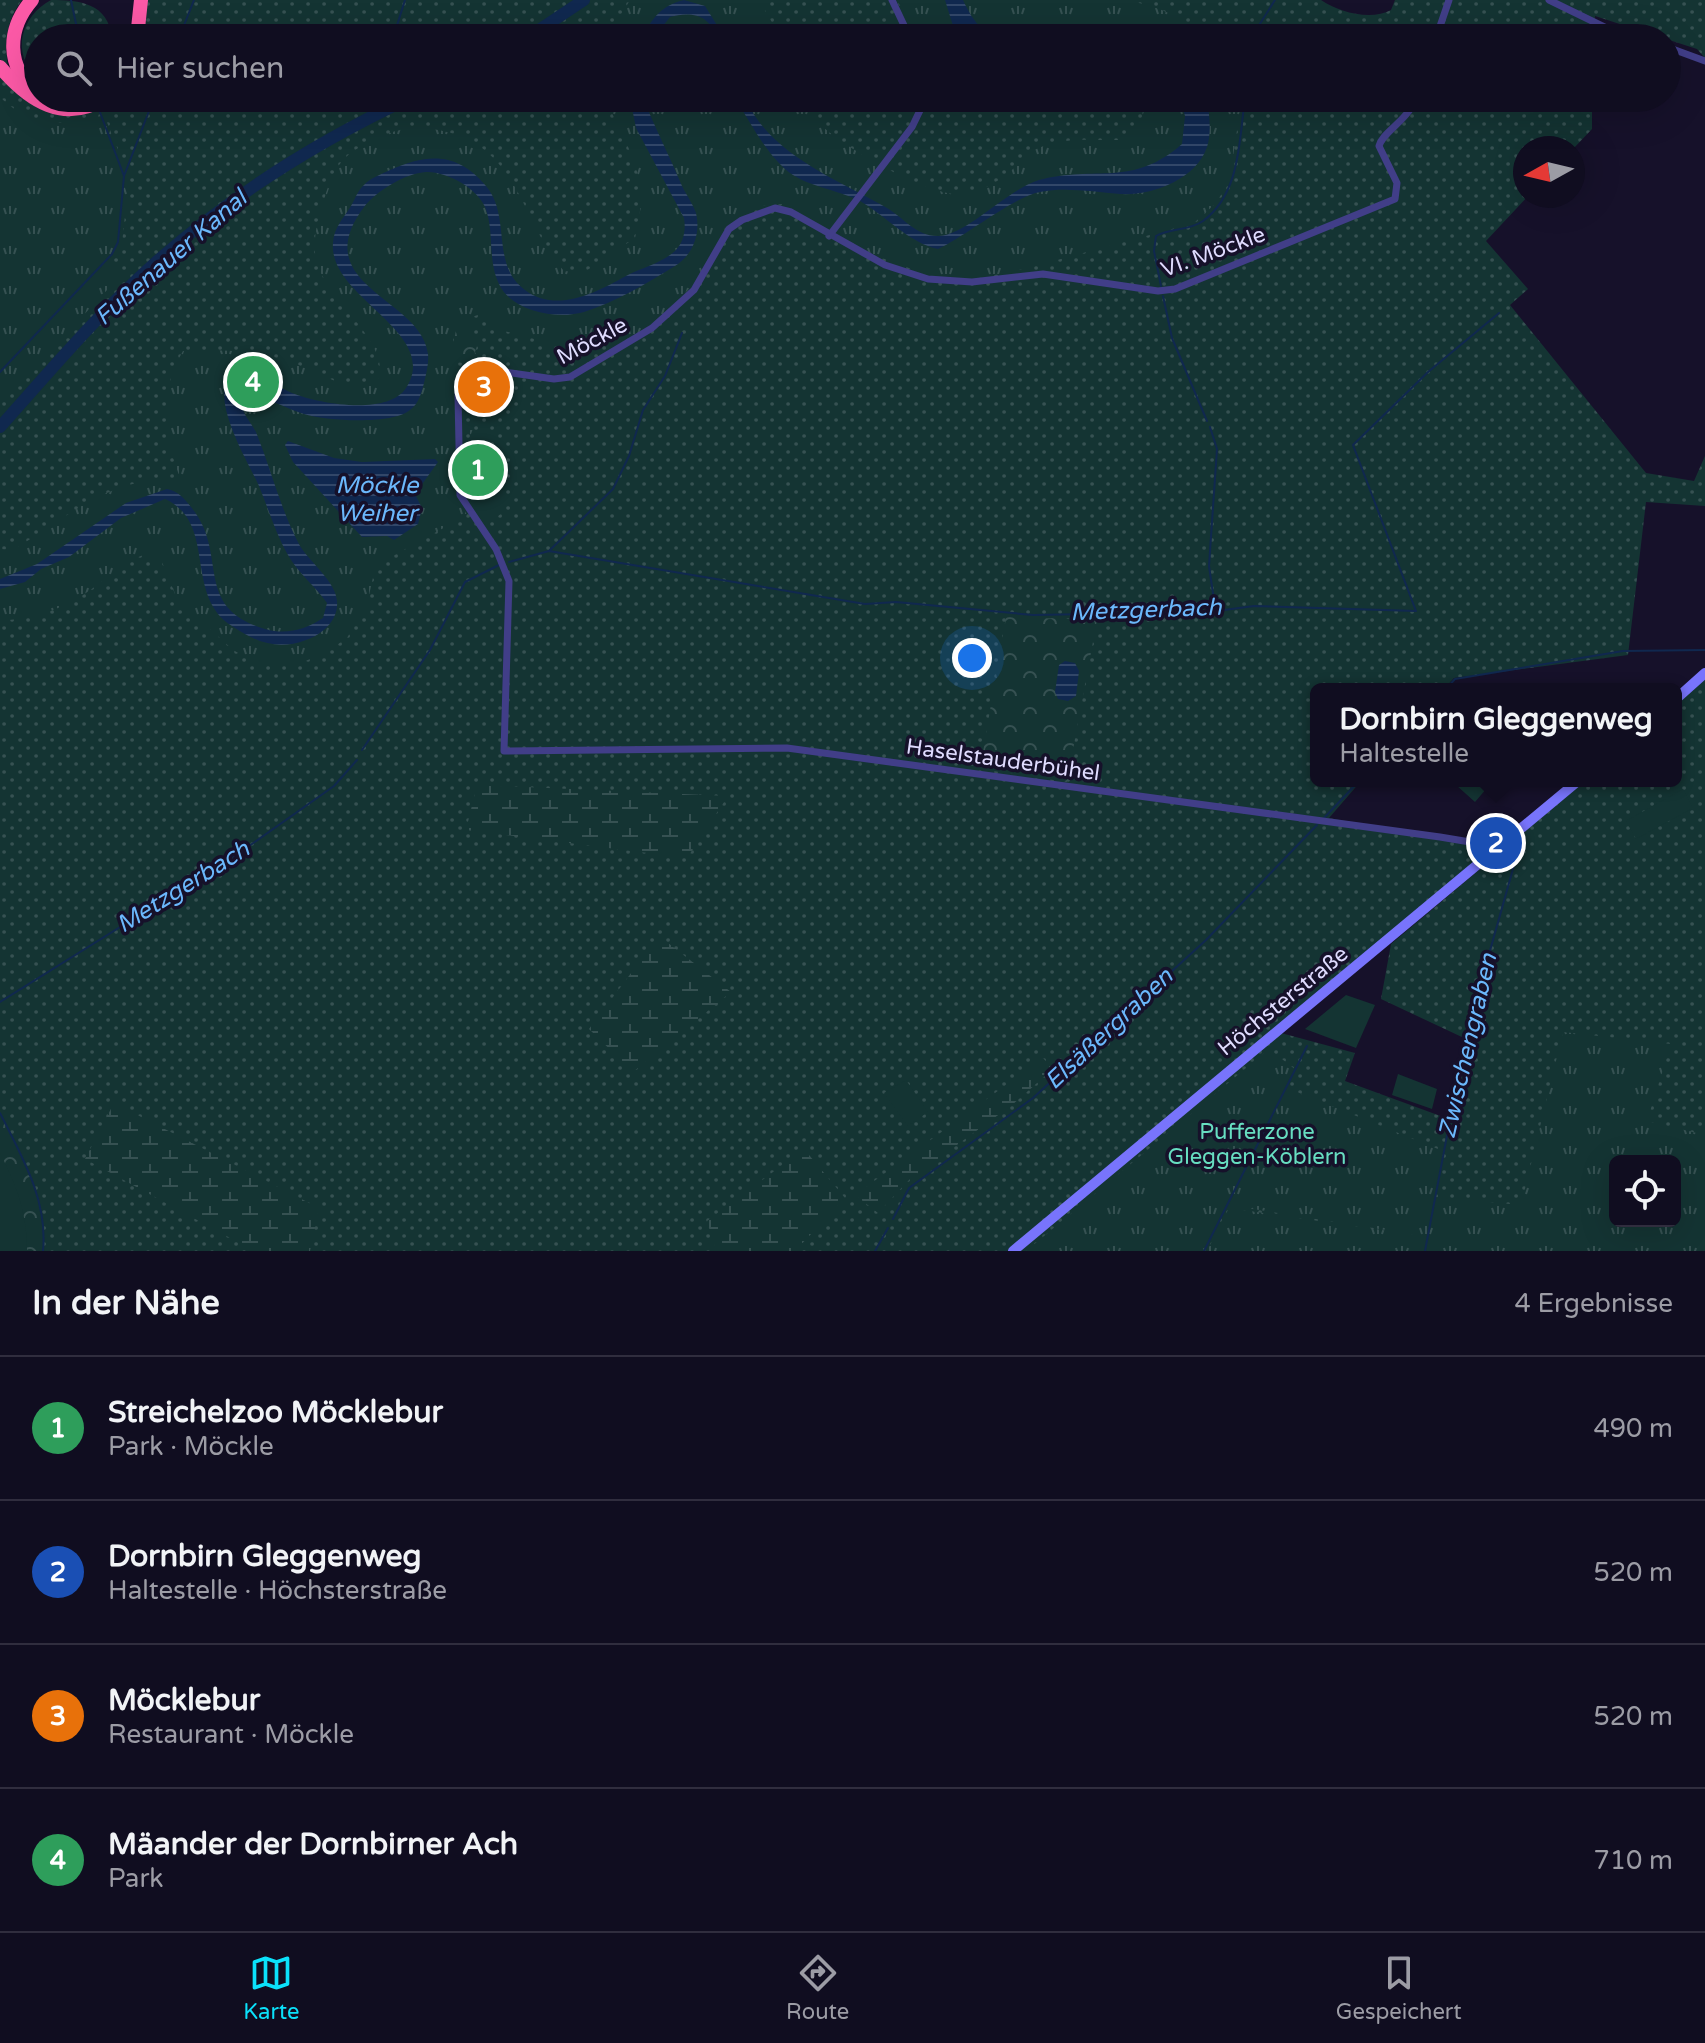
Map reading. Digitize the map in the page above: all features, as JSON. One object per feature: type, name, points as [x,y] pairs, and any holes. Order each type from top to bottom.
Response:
[{"type":"highway","points":[[24,79],[12,51],[17,21],[32,0]]},
{"type":"highway","points":[[130,24],[132,0]]},
{"type":"highway","points":[[138,24],[141,0]]},
{"type":"highway","points":[[0,67],[24,86]]},
{"type":"main road","points":[[1682,694],[1705,673]]},
{"type":"main road","name":"Höchsterstraße","points":[[1013,1251],[1571,787]]},
{"type":"street","points":[[892,0],[903,24]]},
{"type":"street","points":[[1441,24],[1449,0]]},
{"type":"street","points":[[1549,0],[1598,24]]},
{"type":"street","points":[[1681,52],[1705,61]]},
{"type":"street","points":[[829,236],[921,112]]},
{"type":"street","name":"VI. Möckle","points":[[829,236],[885,265],[928,279],[972,282],[1043,274],[1167,291],[1395,199],[1397,183],[1379,146],[1381,139],[1409,112]]},
{"type":"street","name":"Möckle","points":[[504,751],[509,581],[496,549],[460,495],[458,396],[462,375],[473,368],[538,378],[570,377],[662,319],[694,290],[729,229],[763,211],[782,208],[829,236]]},
{"type":"street","name":"Haselstauderbühel","points":[[504,751],[787,748],[1440,837],[1470,842],[1494,852]]},
{"type":"green space","points":[[0,0],[22,0],[12,17],[8,33],[8,69],[0,59]]},
{"type":"green space","points":[[51,0],[82,3],[99,11],[108,24],[27,24]]},
{"type":"green space","points":[[145,0],[1321,0],[1345,11],[1374,15],[1391,10],[1395,0],[1705,0],[1705,58],[1697,49],[1681,44],[1681,24],[1620,24],[1595,16],[1595,24],[143,24]]},
{"type":"green space","points":[[630,0],[759,0],[773,24],[615,24]]},
{"type":"green space","points":[[897,0],[1126,0],[1148,5],[1188,24],[910,24]]},
{"type":"green space","points":[[0,72],[24,91],[24,112],[1592,112],[1592,129],[1585,136],[1513,136],[1513,208],[1517,208],[1486,241],[1528,289],[1510,305],[1646,473],[1694,481],[1705,456],[1705,506],[1646,502],[1628,655],[1454,678],[1449,683],[1310,683],[1310,787],[1356,787],[1329,818],[1467,844],[1487,853],[1008,1251],[0,1251]]},
{"type":"green space","points":[[0,97],[24,114],[49,122],[76,121],[104,115],[129,177],[122,243],[113,261],[123,273],[0,404]]},
{"type":"green space","points":[[612,112],[812,112],[827,130],[885,168],[929,188],[962,194],[995,182],[1012,170],[1024,156],[1049,144],[1074,140],[1126,140],[1141,128],[1143,112],[1240,112],[1229,182],[1216,203],[1194,223],[1024,269],[969,280],[933,277],[874,255],[782,204],[762,206],[725,228],[698,280],[668,310],[638,333],[615,345],[558,345],[504,331],[478,315],[458,321],[452,329],[456,364],[458,487],[459,501],[467,515],[391,557],[374,573],[367,604],[347,638],[325,653],[298,664],[279,666],[256,663],[233,650],[177,599],[162,562],[146,554],[64,605],[43,614],[0,620],[0,549],[13,550],[73,511],[115,490],[159,480],[182,482],[167,432],[166,415],[170,383],[183,351],[225,350],[267,355],[351,387],[378,379],[380,366],[376,351],[331,289],[315,252],[320,214],[333,174],[353,151],[394,131],[410,129],[440,130],[471,141],[490,155],[505,172],[550,253],[564,271],[583,273],[635,238],[641,196],[628,148]]},
{"type":"green space","points":[[475,320],[473,337],[479,340],[475,352],[480,365],[457,362],[454,342],[457,323]]},
{"type":"green space","points":[[470,430],[486,430],[487,483],[503,487],[502,513],[485,526],[470,506],[464,489],[464,483],[469,482]]},
{"type":"green space","points":[[1006,617],[1097,620],[1067,782],[980,769]]},
{"type":"green space","points":[[1705,679],[1705,1251],[1019,1251],[1281,1033],[1355,1053],[1345,1081],[1446,1118],[1464,1038],[1381,999],[1391,944],[1578,787],[1682,787],[1682,700]]},
{"type":"green space","points":[[477,785],[728,796],[687,858],[466,830]]},
{"type":"green space","points":[[1458,787],[1488,787],[1475,802]]},
{"type":"green space","points":[[1683,789],[1693,808],[1636,839],[1626,821]]},
{"type":"green space","points":[[659,936],[731,992],[633,1072],[589,1029]]},
{"type":"green space","points":[[1346,995],[1375,1005],[1356,1048],[1305,1029]]},
{"type":"green space","name":"Pufferzone Gleggen-Köblern","points":[[1563,1032],[1671,1044],[1647,1121],[1705,1135],[1705,1251],[1207,1251],[1229,1208],[1417,1235],[1228,1205],[1205,1251],[1026,1251],[1269,1049],[1296,1070],[1287,1088],[1443,1151],[1435,1197],[1521,1205]]},
{"type":"green space","points":[[1043,1058],[1053,1069],[1012,1105],[910,1179],[878,1213],[855,1195]]},
{"type":"green space","points":[[1398,1074],[1437,1089],[1432,1109],[1392,1095]]},
{"type":"green space","points":[[906,1080],[928,1112],[908,1126],[884,1093]]},
{"type":"green space","points":[[114,1103],[319,1208],[310,1251],[254,1251],[85,1159]]},
{"type":"green space","points":[[0,1113],[32,1179],[41,1214],[43,1251],[0,1251]]},
{"type":"green space","points":[[804,1149],[845,1198],[795,1251],[716,1251],[707,1221]]},
{"type":"green space","points":[[0,1153],[20,1200],[27,1251],[0,1251]]},
{"type":"water","points":[[684,0],[705,6],[716,24],[685,15],[670,17],[665,24],[650,24],[658,13]]},
{"type":"water","points":[[945,0],[963,0],[978,24],[952,24]]},
{"type":"water","points":[[633,112],[649,112],[696,213],[694,243],[681,261],[631,292],[584,312],[548,314],[524,307],[505,293],[495,275],[490,226],[481,200],[460,182],[443,174],[418,173],[401,179],[369,201],[350,234],[348,255],[357,273],[421,335],[428,361],[416,404],[401,415],[389,418],[342,420],[297,412],[255,396],[247,395],[241,400],[293,533],[336,594],[337,608],[332,620],[312,638],[286,645],[267,643],[232,626],[217,613],[208,596],[191,525],[181,510],[165,499],[121,518],[69,557],[41,569],[25,582],[0,589],[0,579],[37,564],[126,503],[167,489],[183,498],[202,525],[209,543],[219,593],[228,607],[242,619],[280,632],[309,626],[323,618],[327,603],[288,555],[237,441],[225,403],[225,387],[233,376],[249,372],[304,397],[352,405],[384,402],[397,397],[406,388],[413,368],[409,349],[397,332],[347,281],[336,263],[333,243],[337,228],[362,187],[373,178],[404,164],[442,159],[465,167],[486,186],[498,212],[508,268],[514,280],[537,297],[563,300],[590,294],[670,255],[682,240],[684,218],[636,128]]},
{"type":"water","points":[[744,112],[753,112],[771,135],[807,164],[887,208],[917,230],[939,236],[962,228],[1014,192],[1039,180],[1130,171],[1164,158],[1182,144],[1184,112],[1209,112],[1210,122],[1207,147],[1201,159],[1193,169],[1171,184],[1132,194],[1070,190],[1029,195],[938,249],[907,235],[860,201],[793,175],[770,153]]},
{"type":"water","name":"Möckle Weiher","points":[[288,441],[334,458],[362,462],[435,459],[438,462],[415,494],[422,508],[418,524],[394,540],[387,536],[362,537],[293,462],[285,445]]},
{"type":"water","points":[[1065,661],[1075,663],[1079,671],[1076,696],[1068,701],[1058,699],[1055,692],[1059,665]]},
{"type":"waterway","points":[[71,0],[76,24]]},
{"type":"waterway","points":[[185,24],[194,0]]},
{"type":"waterway","points":[[397,24],[405,0]]},
{"type":"waterway","name":"Fußenauer Kanal","points":[[548,24],[584,0]]},
{"type":"waterway","points":[[1260,24],[1275,0]]},
{"type":"waterway","points":[[100,112],[124,176]]},
{"type":"waterway","points":[[0,372],[112,254],[118,242],[124,176],[149,112]]},
{"type":"waterway","points":[[370,116],[372,112]]},
{"type":"waterway","name":"Fußenauer Kanal","points":[[0,427],[114,302],[184,238],[277,171],[382,112]]},
{"type":"waterway","points":[[1161,286],[1154,251],[1156,236],[1203,221],[1225,196],[1236,164],[1243,112]]},
{"type":"waterway","points":[[1163,296],[1172,338],[1207,421]]},
{"type":"waterway","name":"Metzgerbach","points":[[509,562],[549,551],[865,604],[896,602],[1033,615],[1209,612],[1254,606],[1416,611],[1353,445],[1428,372],[1499,313]]},
{"type":"waterway","points":[[550,550],[613,489],[629,456],[643,410],[665,376],[682,333]]},
{"type":"waterway","points":[[1210,427],[1217,449],[1209,566],[1215,607]]},
{"type":"waterway","name":"Metzgerbach","points":[[362,750],[430,650],[465,582],[499,565]]},
{"type":"waterway","name":"Elsäßergraben","points":[[1451,683],[1455,679],[1623,651],[1705,650]]},
{"type":"waterway","name":"Metzgerbach","points":[[0,1002],[242,851],[334,786],[357,760]]},
{"type":"waterway","name":"Elsäßergraben","points":[[1324,818],[1353,787]]},
{"type":"waterway","name":"Elsäßergraben","points":[[893,1219],[909,1188],[1033,1098],[1206,940],[1317,825]]},
{"type":"waterway","name":"Zwischengraben","points":[[1425,1251],[1466,1036],[1520,844]]},
{"type":"waterway","points":[[1204,1251],[1307,1046]]},
{"type":"waterway","name":"Metzgerbach","points":[[0,1113],[32,1179],[41,1214],[43,1251]]},
{"type":"waterway","name":"Elsäßergraben","points":[[875,1251],[888,1228]]},
{"type":"place","name":"Mäander der Dornbirner Ach","points":[[253,382]]},
{"type":"place","name":"Möcklebur","points":[[484,387]]},
{"type":"place","name":"Streichelzoo Möcklebur","points":[[478,470]]},
{"type":"place","name":"Dornbirn Gleggenweg","points":[[1496,843]]}]
